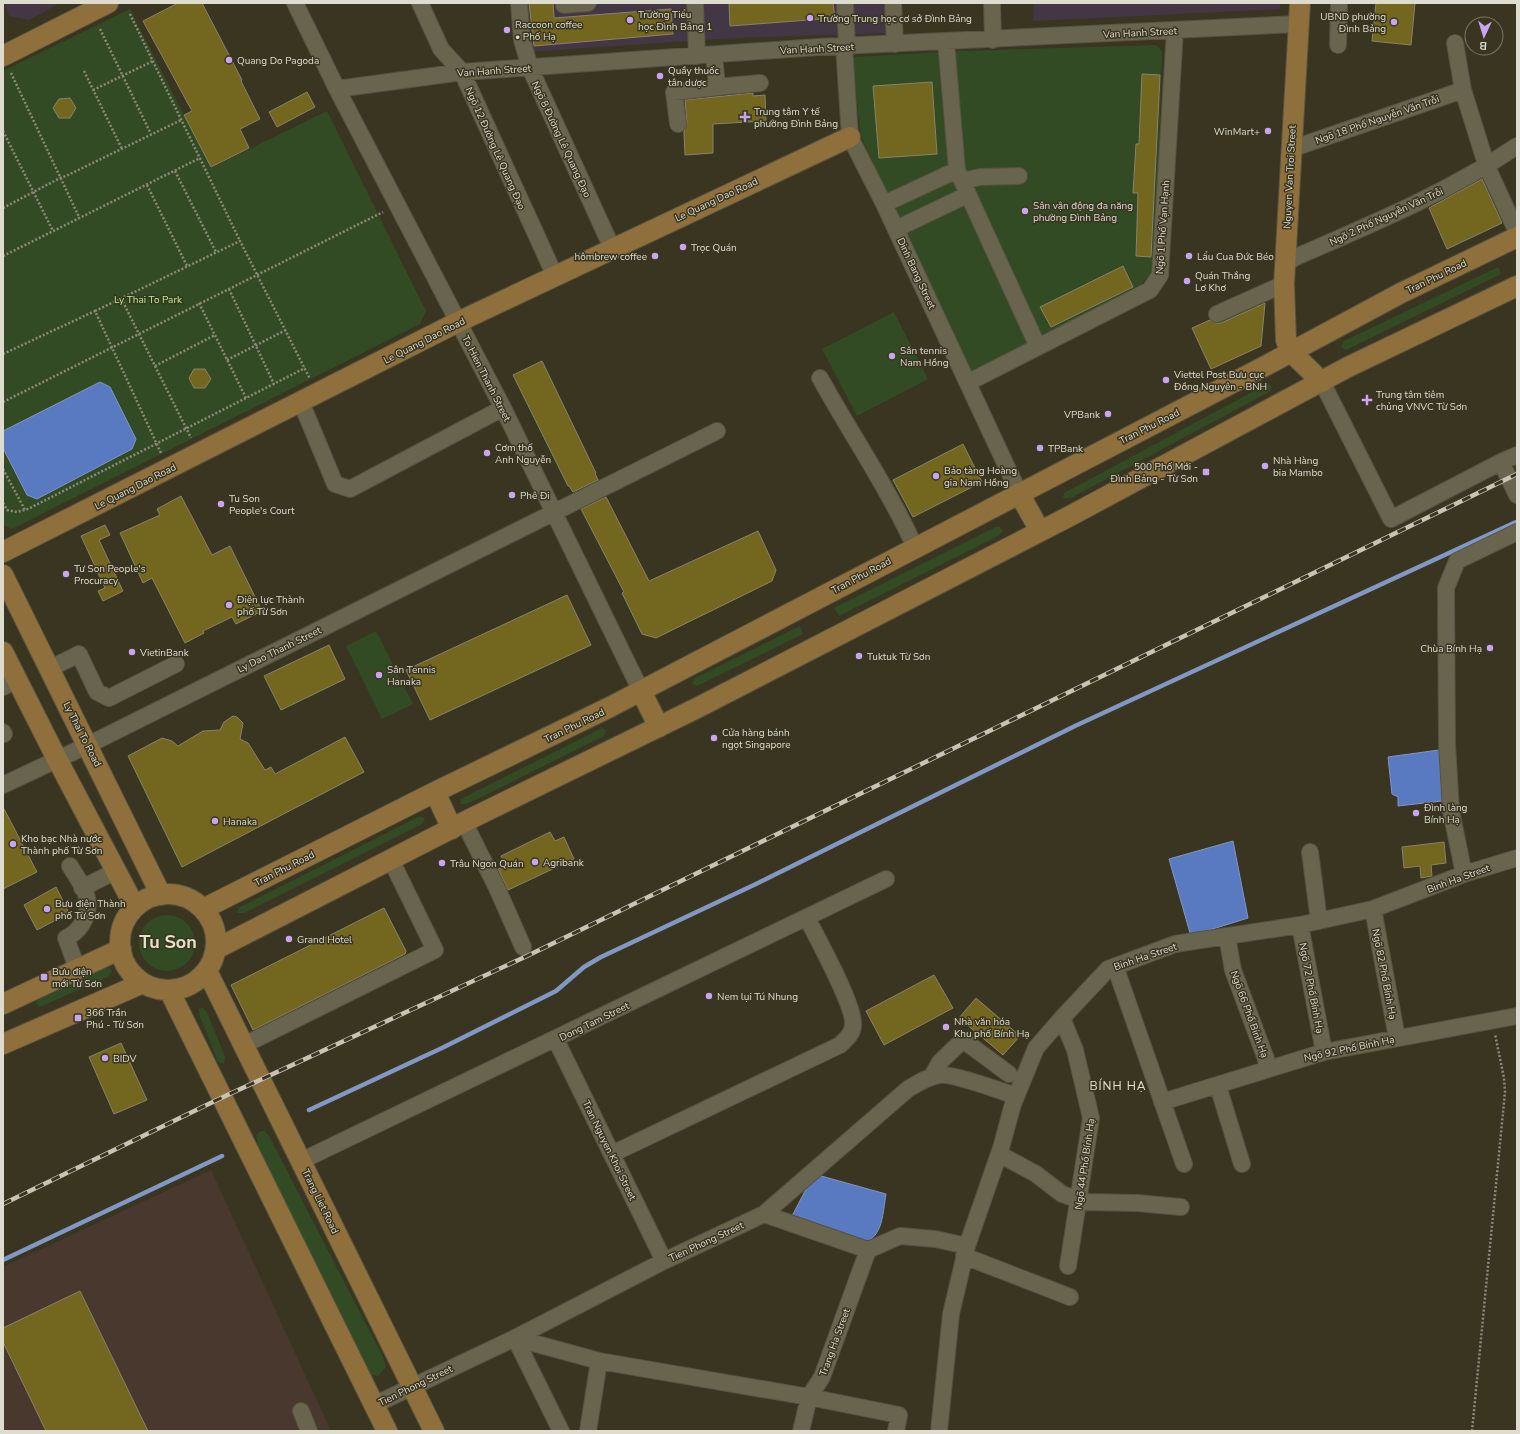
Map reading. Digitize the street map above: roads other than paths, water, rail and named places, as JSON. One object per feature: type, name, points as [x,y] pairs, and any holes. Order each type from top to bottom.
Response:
[{"type":"main road","points":[[6,58],[108,3]]},
{"type":"main road","name":"Nguyen Van Troi Street","points":[[1290,351],[1286,340],[1284,274],[1300,3]]},
{"type":"main road","name":"Le Quang Dao Road","points":[[3,552],[458,322],[850,137]]},
{"type":"main road","name":"Tran Phu Road","points":[[203,909],[435,792],[641,691],[1401,292],[1517,237]]},
{"type":"main road","points":[[216,949],[458,826],[659,727],[1040,531],[1348,367],[1517,286]]},
{"type":"main road","points":[[1290,351],[1322,382]]},
{"type":"main road","points":[[1019,492],[1040,531]]},
{"type":"main road","name":"Ly Thai To Road","points":[[3,575],[161,895]]},
{"type":"main road","points":[[3,652],[10,684],[57,760],[135,907]]},
{"type":"main road","points":[[641,691],[659,727]]},
{"type":"main road","points":[[435,792],[458,826]]},
{"type":"main road","points":[[173,894],[185,897],[203,909],[214,926],[216,937],[216,949],[213,960],[207,971],[190,985],[169,990],[155,988],[143,983],[127,967],[121,949],[120,937],[123,924],[135,907],[150,898],[161,895],[173,894]]},
{"type":"main road","points":[[3,1004],[77,968],[121,949]]},
{"type":"main road","name":"Trang Liet Road","points":[[207,971],[413,1385],[434,1431]]},
{"type":"main road","points":[[4,1042],[143,983]]},
{"type":"main road","points":[[169,990],[221,1098],[387,1431]]},
{"type":"street","name":"To Hien Thanh Street","points":[[295,3],[337,89],[504,408],[641,691]]},
{"type":"street","name":"Ngõ 12 Đường Lê Quang Đạo","points":[[420,3],[441,49],[462,72],[554,276]]},
{"type":"street","name":"Ngõ 8 Đường Lê Quang Đạo","points":[[519,3],[522,40],[530,68],[612,248]]},
{"type":"street","points":[[564,5],[588,3]]},
{"type":"street","points":[[696,3],[697,56]]},
{"type":"street","name":"Dinh Bang Street","points":[[845,3],[850,137],[896,229],[1019,492]]},
{"type":"street","points":[[893,3],[895,44]]},
{"type":"street","points":[[992,3],[993,40]]},
{"type":"street","points":[[1338,45],[1339,3]]},
{"type":"street","name":"Van Hanh Street","points":[[337,89],[462,72],[697,56],[846,46],[1298,24]]},
{"type":"street","name":"Ngõ 1 Phố Vạn Hạnh","points":[[968,382],[1150,290],[1160,275],[1175,30]]},
{"type":"street","points":[[946,41],[962,182],[1038,347]]},
{"type":"street","points":[[1455,43],[1463,90],[1486,167],[1517,232]]},
{"type":"street","points":[[714,55],[717,87]]},
{"type":"street","points":[[678,124],[674,92],[760,83]]},
{"type":"street","name":"Ngõ 18 Phố Nguyễn Văn Trỗi","points":[[1291,148],[1463,90]]},
{"type":"street","name":"Ngõ 2 Phố Nguyễn Văn Trỗi","points":[[1217,314],[1284,274],[1296,257],[1381,221],[1486,167],[1517,146]]},
{"type":"street","points":[[884,204],[980,177],[1019,176]]},
{"type":"street","points":[[896,229],[962,182]]},
{"type":"street","points":[[820,378],[850,433],[884,487],[915,547]]},
{"type":"street","points":[[1322,382],[1391,519],[1517,455]]},
{"type":"street","points":[[301,402],[335,484],[350,489],[504,408]]},
{"type":"street","name":"Ly Dao Thanh Street","points":[[3,785],[88,745],[717,431]]},
{"type":"street","points":[[1501,462],[1517,495]]},
{"type":"street","points":[[1464,874],[1451,811],[1447,744],[1446,588],[1457,560],[1517,532]]},
{"type":"street","points":[[49,669],[79,654],[97,692],[109,698],[176,664]]},
{"type":"street","points":[[458,826],[497,888],[523,947]]},
{"type":"street","points":[[1310,852],[1320,920]]},
{"type":"street","name":"Binh Ha Street","points":[[939,1431],[951,1314],[966,1251],[999,1154],[1016,1096],[1036,1048],[1108,969],[1175,944],[1300,925],[1373,909],[1464,874],[1517,858]]},
{"type":"street","points":[[244,1045],[435,950],[391,860]]},
{"type":"street","points":[[70,866],[88,899],[89,906],[78,930],[66,938],[77,968]]},
{"type":"street","points":[[82,888],[116,871]]},
{"type":"street","name":"Dong Tam Street","points":[[301,1161],[556,1040],[886,880]]},
{"type":"street","name":"Ngõ 82 Phố Bính Hạ","points":[[1373,909],[1397,1038]]},
{"type":"street","points":[[612,1154],[840,1045],[848,1037],[853,1026],[851,1007],[807,918]]},
{"type":"street","name":"Ngõ 72 Phố Bính Hạ","points":[[1300,925],[1324,1052]]},
{"type":"street","name":"Ngõ 66 Phố Bính Hạ","points":[[1227,936],[1233,970],[1266,1059],[1267,1068]]},
{"type":"street","points":[[1116,966],[1184,1164]]},
{"type":"street","name":"Ngõ 92 Phố Bính Hạ","points":[[1162,1102],[1218,1086],[1267,1068],[1324,1052],[1517,1016]]},
{"type":"street","name":"Ngõ 44 Phố Bính Hạ","points":[[1062,1018],[1076,1050],[1091,1118],[1068,1266]]},
{"type":"street","name":"Tran Nguyen Khoi Street","points":[[556,1040],[664,1261]]},
{"type":"street","points":[[932,1076],[940,1062],[962,1040],[1009,1074]]},
{"type":"street","points":[[932,1076],[941,1074],[1016,1096]]},
{"type":"street","name":"Tien Phong Street","points":[[374,1405],[413,1385],[515,1338],[664,1261],[764,1214],[908,1089],[932,1076]]},
{"type":"street","points":[[1218,1086],[1242,1164]]},
{"type":"street","points":[[999,1154],[1036,1174],[1062,1194],[1085,1202],[1137,1203],[1181,1208]]},
{"type":"street","points":[[764,1214],[868,1250],[900,1236],[935,1239],[966,1251],[1070,1297]]},
{"type":"street","name":"Trang Ha Street","points":[[801,1431],[809,1397],[822,1377],[868,1250]]},
{"type":"street","points":[[515,1338],[599,1361],[809,1397],[899,1415],[900,1430]]},
{"type":"street","points":[[515,1338],[561,1431]]},
{"type":"street","points":[[588,1431],[599,1361]]},
{"type":"street","points":[[301,1411],[309,1431]]},
{"type":"water","points":[[100,382],[110,387],[136,439],[132,449],[37,499],[27,495],[3,448],[3,431]]},
{"type":"water","points":[[1439,750],[1442,801],[1398,806],[1398,797],[1392,794],[1388,757]]},
{"type":"water","points":[[1233,841],[1248,918],[1203,932],[1190,933],[1169,859]]},
{"type":"water","points":[[814,1174],[886,1194],[883,1216],[879,1230],[875,1235],[864,1242],[792,1216]]},
{"type":"waterway","points":[[309,1110],[442,1048],[556,991],[584,967],[601,957],[756,884],[1075,726],[1516,522]]},
{"type":"waterway","points":[[3,1260],[222,1156]]},
{"type":"railway","points":[[3,1204],[221,1098],[527,956],[1517,474]]},
{"type":"place","name":"Trường Trung học cơ sở Đình Bảng","points":[[810,18]]},
{"type":"place","name":"Trường Tiểu học Đình Bảng 1","points":[[630,20]]},
{"type":"place","name":"UBND phường Đình Bảng","points":[[1394,22]]},
{"type":"place","name":"Raccoon coffee • Phố Hạ","points":[[507,30]]},
{"type":"place","name":"Quang Do Pagoda","points":[[229,60]]},
{"type":"place","name":"Quầy thuốc tân dược","points":[[660,76]]},
{"type":"place","name":"Trung tâm Y tế phường Đình Bảng","points":[[745,117]]},
{"type":"place","name":"WinMart+","points":[[1268,131]]},
{"type":"place","name":"Sân vận động đa năng phường Đình Bảng","points":[[1025,211]]},
{"type":"place","name":"Trọc Quán","points":[[683,247]]},
{"type":"place","name":"hômbrew coffee","points":[[655,256]]},
{"type":"place","name":"Lẩu Cua Đức Béo","points":[[1189,256]]},
{"type":"place","name":"Quán Thắng Lơ Khơ","points":[[1187,281]]},
{"type":"place","name":"Sân tennis Nam Hồng","points":[[892,356]]},
{"type":"place","name":"Viettel Post Bưu cục Đồng Nguyên - BNH","points":[[1166,380]]},
{"type":"place","name":"Trung tâm tiêm chủng VNVC Từ Sơn","points":[[1367,400]]},
{"type":"place","name":"VPBank","points":[[1108,414]]},
{"type":"place","name":"TPBank","points":[[1040,448]]},
{"type":"place","name":"Cơm thố Anh Nguyễn","points":[[487,453]]},
{"type":"place","name":"Nhà Hàng bia Mambo","points":[[1265,466]]},
{"type":"place","name":"500 Phố Mới - Đình Bảng - Từ Sơn","points":[[1206,472]]},
{"type":"place","name":"Bảo tàng Hoàng gia Nam Hồng","points":[[936,476]]},
{"type":"place","name":"Phê Đi","points":[[512,495]]},
{"type":"place","name":"Tu Son People's Court","points":[[221,504]]},
{"type":"place","name":"Tư Son People's Procuracy","points":[[66,574]]},
{"type":"place","name":"Điện lực Thành phố Từ Sơn","points":[[229,605]]},
{"type":"place","name":"Chùa Bính Hạ","points":[[1490,648]]},
{"type":"place","name":"VietinBank","points":[[132,652]]},
{"type":"place","name":"Tuktuk Từ Sơn","points":[[859,656]]},
{"type":"place","name":"Sân Tennis Hanaka","points":[[379,675]]},
{"type":"place","name":"Cửa hàng bánh ngọt Singapore","points":[[714,738]]},
{"type":"place","name":"Đình làng Bính Hạ","points":[[1416,813]]},
{"type":"place","name":"Hanaka","points":[[215,821]]},
{"type":"place","name":"Kho bạc Nhà nước Thành phố Từ Sơn","points":[[13,844]]},
{"type":"place","name":"Agribank","points":[[535,862]]},
{"type":"place","name":"Trâu Ngon Quán","points":[[442,863]]},
{"type":"place","name":"Bưu điện Thành phố Từ Sơn","points":[[47,909]]},
{"type":"place","name":"Grand Hotel","points":[[289,939]]},
{"type":"place","name":"Bưu điện mới Từ Sơn","points":[[44,977]]},
{"type":"place","name":"Nem lụi Tú Nhung","points":[[709,996]]},
{"type":"place","name":"366 Trần Phú - Từ Sơn","points":[[78,1018]]},
{"type":"place","name":"Nhà văn hóa Khu phố Bính Hạ","points":[[946,1027]]},
{"type":"place","name":"BIDV","points":[[105,1058]]},
{"type":"district","name":"Tu Son","points":[[168,942]]},
{"type":"district","name":"BÍNH HẠ","points":[[1118,1086]]},
{"type":"park label","name":"Ly Thai To Park","points":[[148,299]]}]
